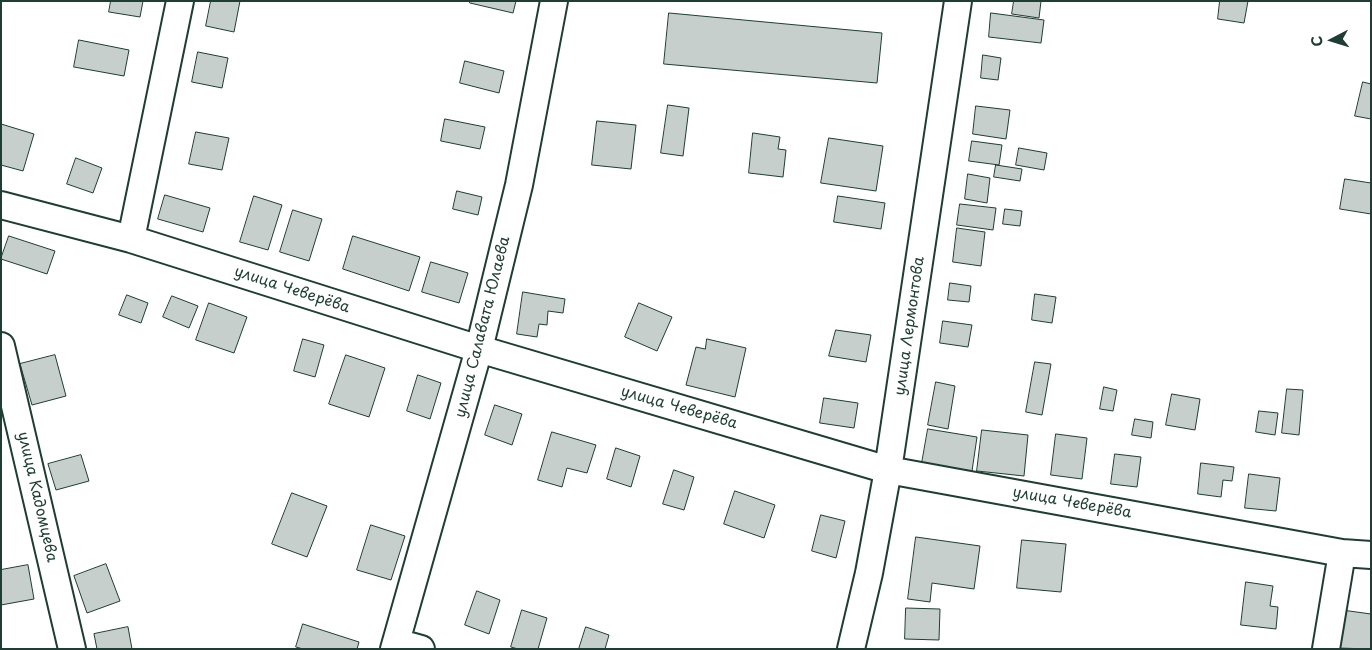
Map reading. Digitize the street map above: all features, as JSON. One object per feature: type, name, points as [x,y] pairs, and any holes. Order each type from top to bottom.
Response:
[{"type":"street","points":[[131,239],[180,1]]},
{"type":"street","name":"улица Салавата Юлаева","points":[[395,645],[480,349],[519,185],[554,1]]},
{"type":"street","name":"улица Лермонтова","points":[[851,649],[869,573],[888,470],[958,1]]},
{"type":"street","name":"улица Чеверёва","points":[[1,205],[131,239],[480,349],[888,470],[1342,553],[1371,555]]},
{"type":"street","name":"улица Кадомцева","points":[[1,346],[72,649]]},
{"type":"street","points":[[1326,649],[1342,553]]},
{"type":"street","points":[[395,645],[421,649]]},
{"type":"building","points":[[111,1],[143,1],[140,17],[109,12]]},
{"type":"building","points":[[211,1],[240,1],[234,32],[206,26]]},
{"type":"building","points":[[470,1],[516,1],[513,13],[470,3]]},
{"type":"building","points":[[1014,1],[1041,1],[1039,18],[1012,14]]},
{"type":"building","points":[[1220,1],[1248,1],[1244,23],[1218,19]]},
{"type":"building","points":[[669,13],[882,33],[877,83],[664,64]]},
{"type":"building","points":[[991,13],[1044,20],[1041,43],[989,37]]},
{"type":"building","points":[[79,40],[129,50],[124,76],[74,67]]},
{"type":"building","points":[[198,52],[228,58],[222,88],[192,82]]},
{"type":"building","points":[[983,55],[1001,58],[998,80],[981,78]]},
{"type":"building","points":[[465,61],[504,71],[499,93],[460,83]]},
{"type":"building","points":[[1363,82],[1371,84],[1371,119],[1355,116]]},
{"type":"building","points":[[668,105],[689,108],[683,156],[661,153]]},
{"type":"building","points":[[976,106],[1010,110],[1006,139],[973,134]]},
{"type":"building","points":[[445,119],[485,127],[480,149],[441,141]]},
{"type":"building","points":[[597,121],[636,125],[631,169],[592,165]]},
{"type":"building","points":[[1,124],[34,134],[23,171],[1,165]]},
{"type":"building","points":[[196,132],[229,138],[222,170],[189,164]]},
{"type":"building","points":[[753,133],[780,137],[778,149],[786,150],[783,177],[749,173]]},
{"type":"building","points":[[829,138],[883,146],[876,191],[821,183]]},
{"type":"building","points":[[972,141],[1002,145],[999,165],[969,161]]},
{"type":"building","points":[[1019,148],[1047,153],[1044,170],[1016,165]]},
{"type":"building","points":[[76,158],[102,168],[93,193],[67,184]]},
{"type":"building","points":[[996,165],[1022,169],[1020,181],[994,177]]},
{"type":"building","points":[[968,174],[990,178],[987,203],[965,199]]},
{"type":"building","points":[[1345,179],[1371,183],[1371,214],[1340,209]]},
{"type":"building","points":[[457,191],[482,197],[478,215],[453,209]]},
{"type":"building","points":[[165,195],[210,208],[203,232],[158,219]]},
{"type":"building","points":[[254,196],[282,205],[268,250],[240,242]]},
{"type":"building","points":[[838,196],[885,203],[881,229],[834,222]]},
{"type":"building","points":[[960,204],[996,208],[993,230],[957,225]]},
{"type":"building","points":[[1005,209],[1022,211],[1020,226],[1003,224]]},
{"type":"building","points":[[293,210],[322,219],[309,261],[280,252]]},
{"type":"building","points":[[957,228],[985,232],[981,266],[953,262]]},
{"type":"building","points":[[9,236],[55,251],[47,274],[1,259]]},
{"type":"building","points":[[353,236],[420,257],[409,291],[343,269]]},
{"type":"building","points":[[431,262],[468,273],[459,303],[422,292]]},
{"type":"building","points":[[950,283],[971,286],[969,302],[948,300]]},
{"type":"building","points":[[523,292],[565,299],[563,313],[548,311],[547,325],[539,324],[537,337],[517,334]]},
{"type":"building","points":[[1035,294],[1056,297],[1052,323],[1032,320]]},
{"type":"building","points":[[127,295],[148,303],[141,323],[119,315]]},
{"type":"building","points":[[172,296],[198,306],[189,328],[163,317]]},
{"type":"building","points":[[209,303],[247,317],[234,353],[196,340]]},
{"type":"building","points":[[639,303],[672,317],[657,351],[625,337]]},
{"type":"building","points":[[943,321],[972,325],[968,347],[940,343]]},
{"type":"building","points":[[836,330],[871,335],[866,362],[829,356]]},
{"type":"building","points":[[303,339],[324,345],[315,377],[294,371]]},
{"type":"building","points":[[707,339],[746,348],[735,397],[686,385],[696,347],[705,349]]},
{"type":"building","points":[[55,355],[66,396],[32,405],[20,364]]},
{"type":"building","points":[[346,355],[385,368],[369,417],[329,404]]},
{"type":"building","points":[[1035,362],[1051,364],[1042,415],[1026,412]]},
{"type":"building","points":[[418,375],[441,383],[430,419],[407,411]]},
{"type":"building","points":[[936,382],[955,386],[948,429],[928,425]]},
{"type":"building","points":[[1104,387],[1117,390],[1113,411],[1100,409]]},
{"type":"building","points":[[1287,389],[1303,390],[1299,435],[1282,433]]},
{"type":"building","points":[[1172,394],[1200,399],[1195,430],[1166,425]]},
{"type":"building","points":[[824,398],[858,403],[854,428],[820,423]]},
{"type":"building","points":[[495,405],[522,414],[512,445],[485,435]]},
{"type":"building","points":[[1259,411],[1278,413],[1275,435],[1256,432]]},
{"type":"building","points":[[1135,419],[1153,422],[1151,438],[1132,435]]},
{"type":"building","points":[[928,429],[977,437],[972,471],[922,463]]},
{"type":"building","points":[[982,430],[1028,435],[1024,476],[977,471]]},
{"type":"building","points":[[552,432],[596,445],[587,473],[567,468],[562,487],[538,480]]},
{"type":"building","points":[[1056,434],[1087,438],[1082,479],[1051,475]]},
{"type":"building","points":[[616,448],[640,456],[631,487],[607,479]]},
{"type":"building","points":[[1115,454],[1141,457],[1137,487],[1111,484]]},
{"type":"building","points":[[81,455],[89,481],[56,490],[48,464]]},
{"type":"building","points":[[1201,463],[1234,467],[1232,481],[1223,480],[1221,497],[1198,494]]},
{"type":"building","points":[[674,470],[694,477],[684,510],[663,504]]},
{"type":"building","points":[[1249,474],[1280,478],[1276,511],[1245,508]]},
{"type":"building","points":[[735,491],[775,505],[764,538],[724,524]]},
{"type":"building","points":[[292,493],[327,506],[307,557],[272,544]]},
{"type":"building","points":[[821,515],[845,521],[836,558],[812,551]]},
{"type":"building","points":[[371,525],[405,536],[391,580],[357,570]]},
{"type":"building","points":[[916,537],[980,546],[974,589],[932,583],[930,602],[908,599]]},
{"type":"building","points":[[1022,540],[1066,544],[1061,592],[1017,588]]},
{"type":"building","points":[[106,564],[120,601],[87,613],[74,576]]},
{"type":"building","points":[[28,565],[34,599],[1,605],[1,570]]},
{"type":"building","points":[[1246,582],[1273,586],[1270,606],[1278,607],[1276,629],[1241,625]]},
{"type":"building","points":[[477,591],[500,600],[489,634],[465,625]]},
{"type":"building","points":[[906,608],[940,609],[939,640],[905,639]]},
{"type":"building","points":[[522,610],[547,618],[538,649],[511,647]]},
{"type":"building","points":[[1342,610],[1371,614],[1371,649],[1337,648]]},
{"type":"building","points":[[303,624],[359,642],[357,649],[303,649],[296,647]]},
{"type":"building","points":[[128,627],[132,649],[97,649],[94,634]]},
{"type":"building","points":[[586,627],[609,635],[605,649],[579,649]]}]
